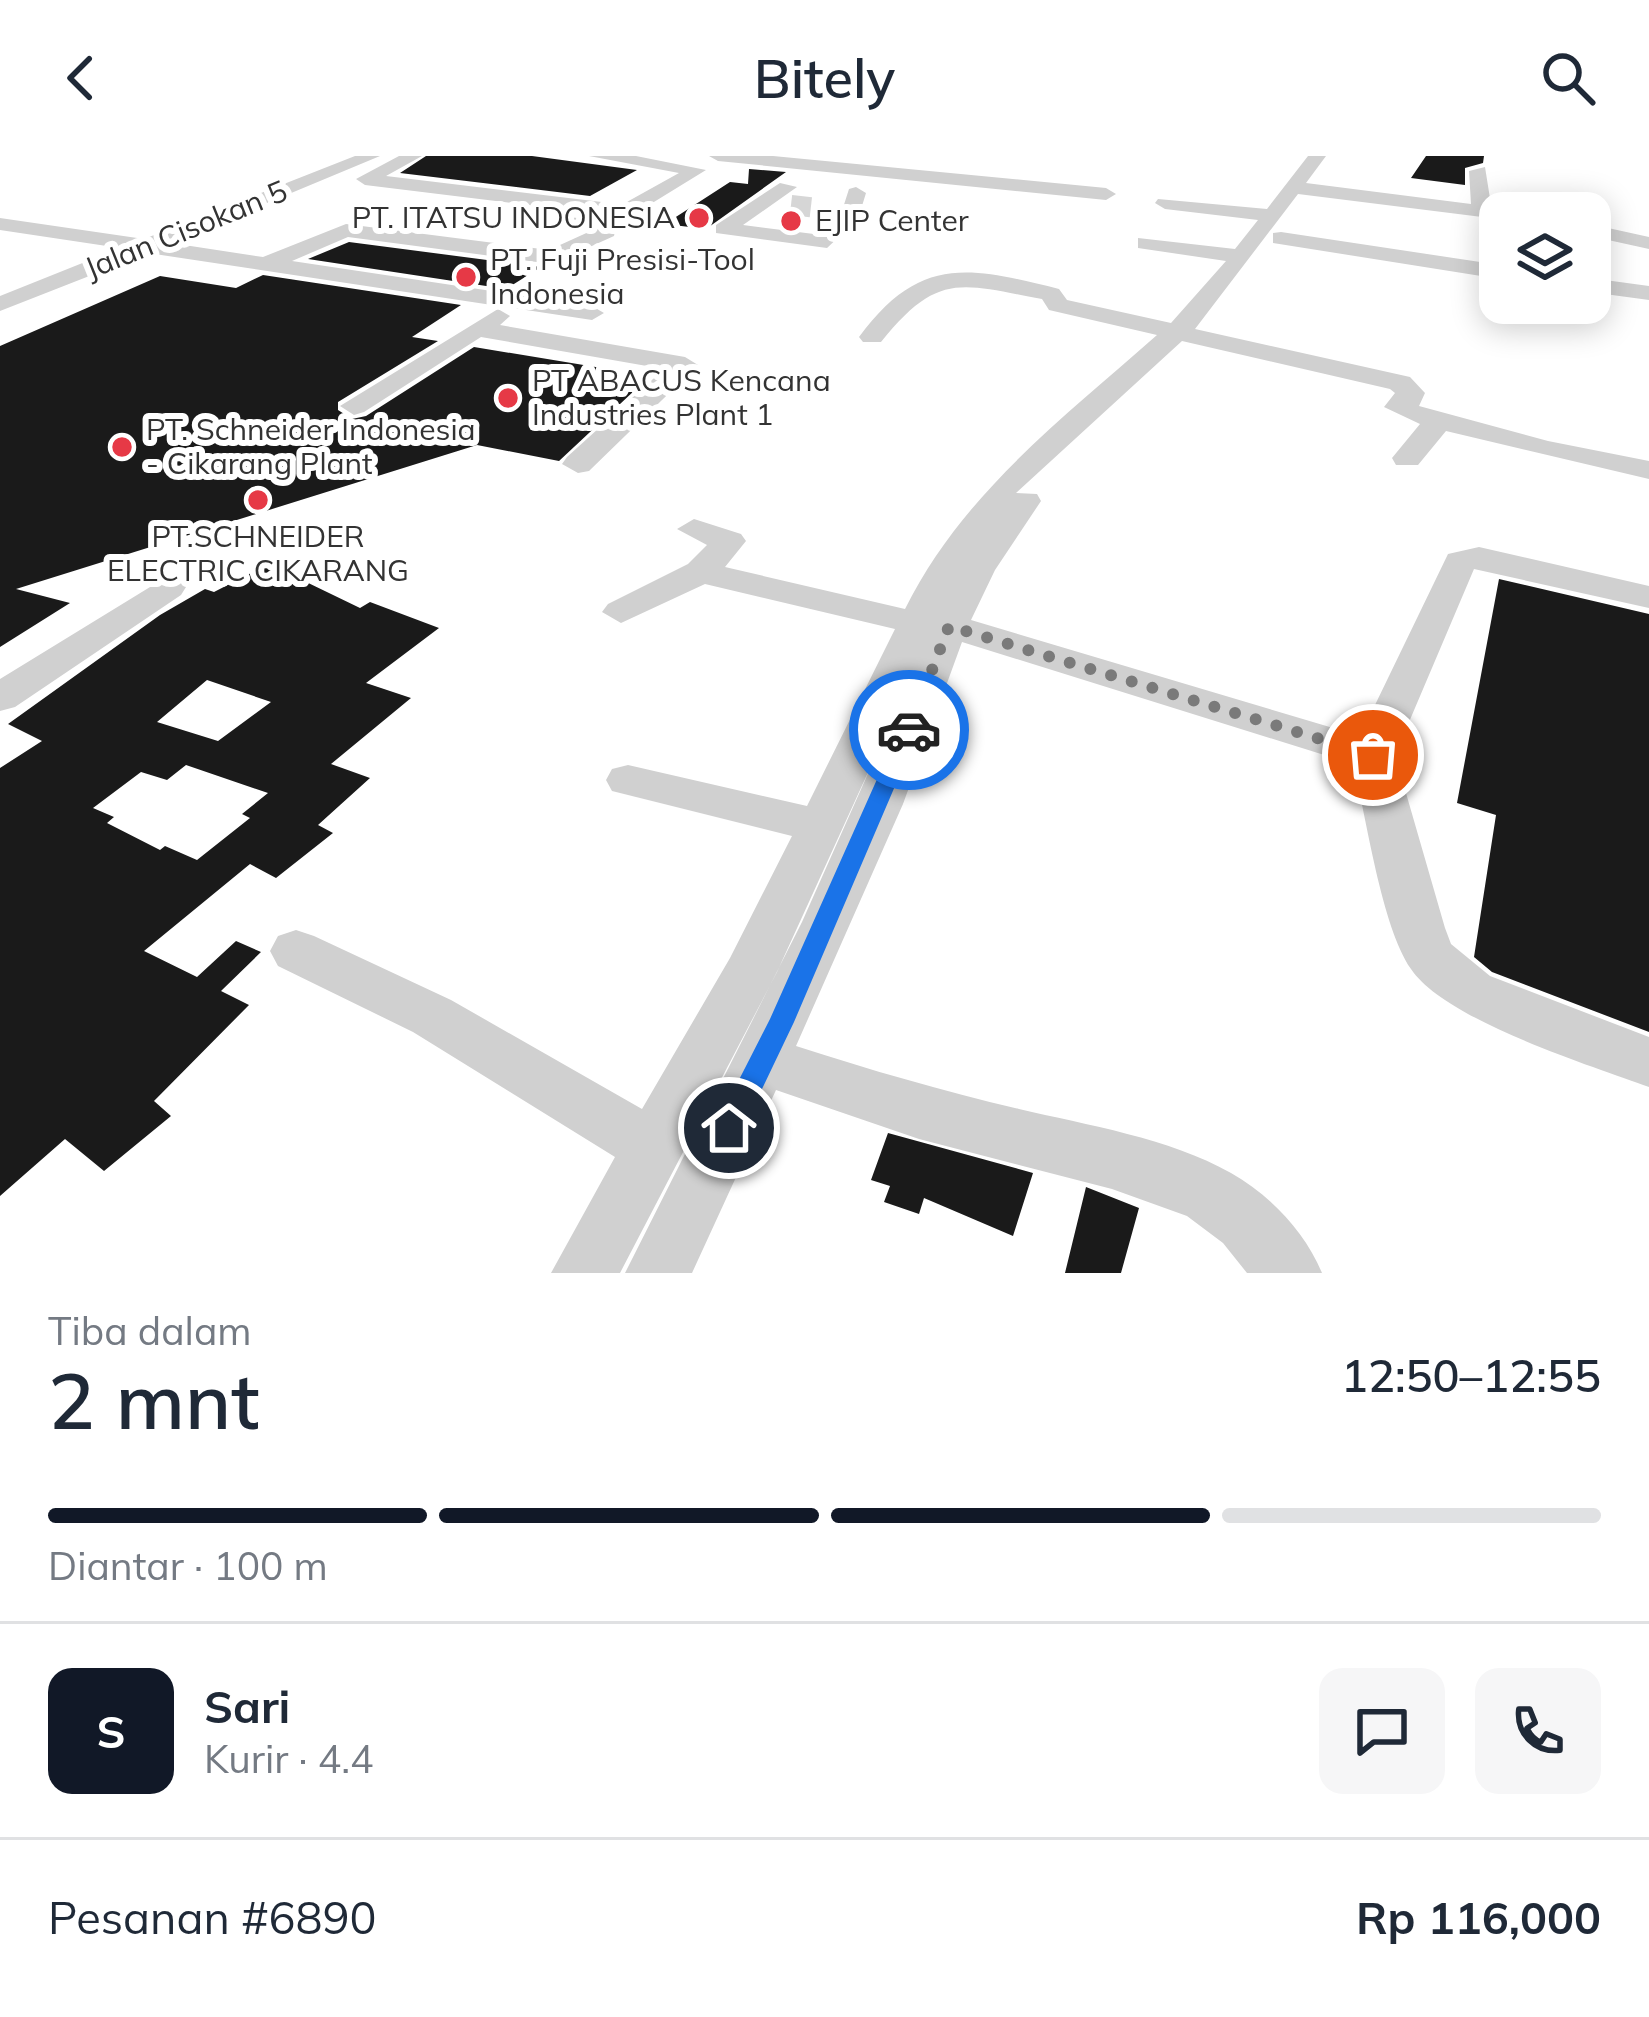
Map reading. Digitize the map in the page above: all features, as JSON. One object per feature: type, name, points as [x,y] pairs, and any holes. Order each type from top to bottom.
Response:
[{"type":"street","name":"Jalan Cisokan 5","points":[[3,320],[145,246],[371,156]]},
{"type":"street","points":[[413,156],[365,178],[629,209],[697,170],[598,156]]},
{"type":"street","points":[[805,190],[749,159],[805,190],[1106,194]]},
{"type":"street","points":[[1200,185],[1286,198],[1482,211],[1478,171]]},
{"type":"street","points":[[1146,243],[1286,198]]},
{"type":"street","points":[[658,1273],[675,1148],[820,826],[933,624],[1020,506],[1191,333],[1239,298],[1286,198]]},
{"type":"street","points":[[1165,203],[1286,198],[1421,250],[1479,266]]},
{"type":"street","points":[[267,263],[355,230],[552,257],[607,232],[606,226],[594,223],[488,210]]},
{"type":"street","points":[[0,224],[592,313]]},
{"type":"street","points":[[280,229],[331,236]]},
{"type":"street","points":[[1611,235],[1649,243]]},
{"type":"street","points":[[239,243],[296,251]]},
{"type":"street","points":[[3,320],[150,272],[328,296]]},
{"type":"street","points":[[872,337],[929,282],[949,277],[1033,289],[1054,295],[1058,305],[1400,383],[1411,394],[1398,407],[1649,470]]},
{"type":"street","points":[[1611,282],[1649,293]]},
{"type":"street","points":[[354,406],[519,302]]},
{"type":"street","points":[[477,329],[685,365],[578,464]]},
{"type":"street","points":[[1407,458],[1439,421]]},
{"type":"street","points":[[621,612],[701,572],[729,541],[694,529]]},
{"type":"street","points":[[1649,597],[1479,558],[1460,561],[1373,755],[1431,957],[1471,992],[1649,1062]]},
{"type":"street","points":[[701,572],[933,624],[1373,755]]},
{"type":"street","points":[[0,698],[168,586]]},
{"type":"street","points":[[584,1273],[675,1148],[764,1061],[879,806],[933,624]]},
{"type":"street","points":[[628,779],[820,826]]},
{"type":"street","points":[[296,951],[432,1016],[675,1148]]},
{"type":"street","points":[[764,1061],[919,1112],[1112,1160],[1208,1193],[1246,1221],[1289,1273]]},
{"type":"building","points":[[426,156],[532,156],[637,170],[590,196],[400,173]]},
{"type":"building","points":[[1426,156],[1484,156],[1483,163],[1465,168],[1465,185],[1411,178]]},
{"type":"building","points":[[749,169],[786,172],[706,229],[665,224],[730,182],[748,184]]},
{"type":"building","name":"PT. Fuji Presisi-Tool Indonesia","points":[[349,242],[541,267],[506,289],[308,259]]},
{"type":"building","points":[[263,275],[461,305],[412,337],[438,341],[338,402],[338,410],[352,419],[366,416],[474,347],[650,376],[559,461],[477,445],[16,589],[70,603],[0,647],[0,346],[160,276],[236,288]]},
{"type":"building","points":[[269,564],[360,608],[370,602],[439,628],[366,683],[411,698],[331,764],[370,778],[318,825],[333,833],[276,878],[250,864],[144,951],[197,977],[236,941],[261,952],[221,991],[249,1005],[154,1101],[171,1116],[104,1171],[65,1139],[0,1196],[0,768],[42,741],[8,724],[160,615],[205,589],[214,592]],"holes":[[[207,680],[271,702],[218,741],[157,722]],[[186,765],[268,793],[242,814],[250,818],[197,860],[165,846],[160,850],[107,823],[114,817],[93,808],[141,772],[167,780]]]},
{"type":"building","points":[[1499,579],[1649,614],[1649,1032],[1492,972],[1474,957],[1496,815],[1457,803]]},
{"type":"building","points":[[888,1133],[1033,1173],[1013,1236],[924,1198],[919,1214],[884,1202],[890,1186],[871,1180]]},
{"type":"building","points":[[1086,1187],[1139,1208],[1121,1273],[1065,1273]]},
{"type":"tunnel","points":[[791,205],[817,208]]},
{"type":"way so far","points":[[909,730],[949,626],[1373,755]]},
{"type":"place","name":"PT. ITATSU INDONESIA","points":[[699,218]]},
{"type":"place","name":"EJIP Center","points":[[791,221]]},
{"type":"place","name":"PT. Fuji Presisi-Tool Indonesia","points":[[466,277]]},
{"type":"place","name":"PT ABACUS Kencana Industries Plant 1","points":[[508,398]]},
{"type":"place","name":"PT. Schneider Indonesia - Cikarang Plant","points":[[122,447]]},
{"type":"place","name":"PT.SCHNEIDER ELECTRIC CIKARANG","points":[[258,500]]},
{"type":"route","points":[[729,1128],[782,1022],[909,730]]}]
